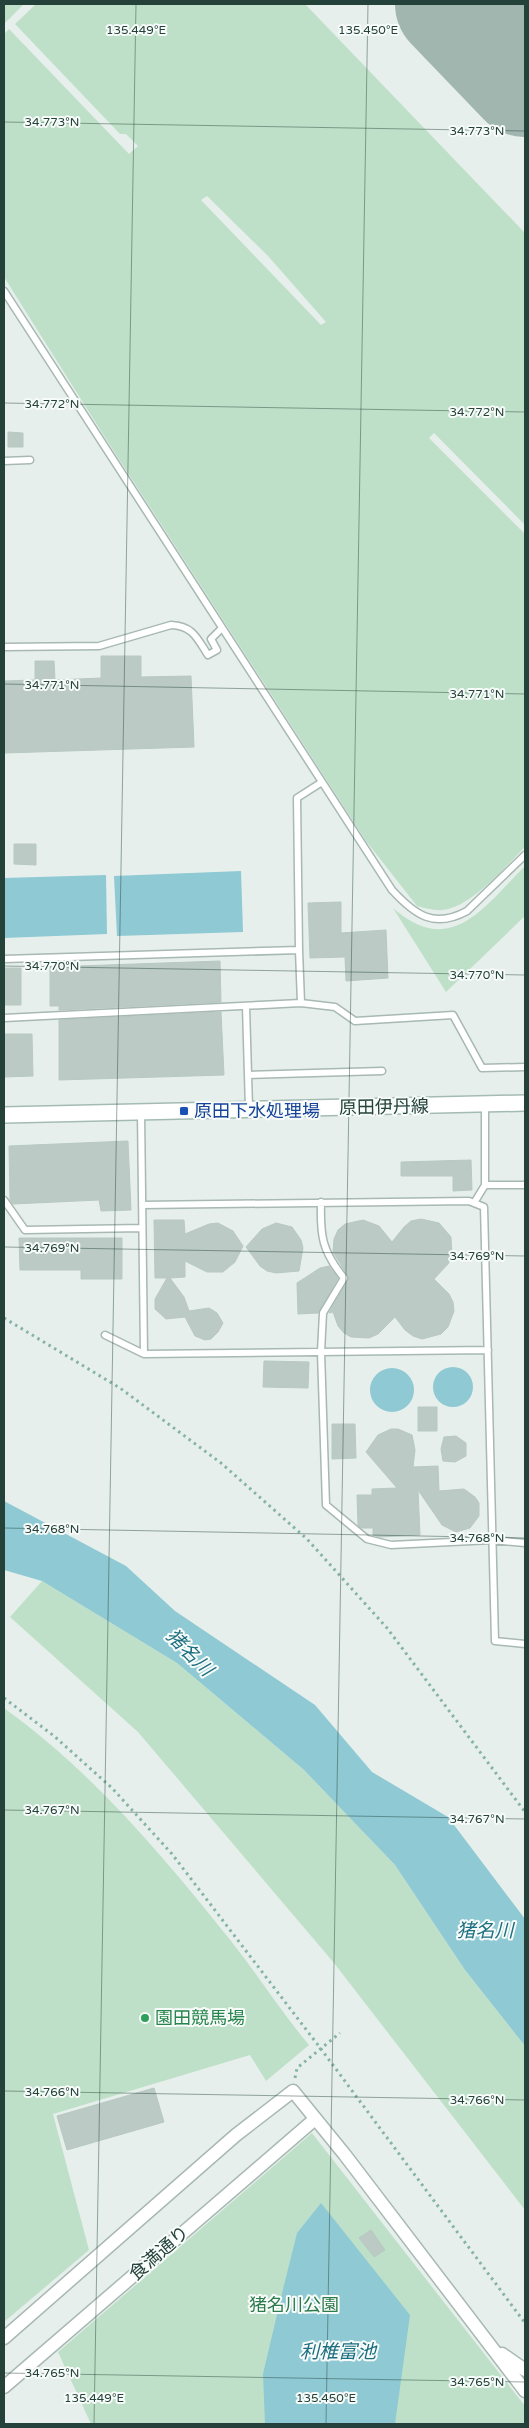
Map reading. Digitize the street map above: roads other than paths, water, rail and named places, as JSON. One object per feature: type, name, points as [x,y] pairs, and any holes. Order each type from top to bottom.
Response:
[{"type":"street","name":"原田伊丹線","points":[[4,1115],[525,1103]]},
{"type":"street","points":[[4,2338],[236,2135],[293,2091],[345,2155],[487,2344],[525,2391]]},
{"type":"street","name":"食満通り","points":[[4,2387],[315,2118]]},
{"type":"street","points":[[487,2344],[525,2370]]},
{"type":"lane","points":[[4,291],[392,890],[407,906],[420,914],[433,919],[455,917],[467,911],[525,855]]},
{"type":"lane","points":[[4,461],[30,460]]},
{"type":"lane","points":[[4,647],[99,646],[170,626],[182,626],[192,632],[208,655],[216,650],[211,639],[222,628]]},
{"type":"lane","points":[[301,1003],[297,798],[322,782]]},
{"type":"lane","points":[[4,959],[300,950]]},
{"type":"lane","points":[[4,1018],[301,1003],[335,1007],[355,1021],[453,1015],[482,1068],[525,1067]]},
{"type":"lane","points":[[246,1006],[249,1110]]},
{"type":"lane","points":[[248,1075],[382,1072]]},
{"type":"lane","points":[[474,1203],[485,1185],[485,1104]]},
{"type":"lane","points":[[141,1112],[144,1354]]},
{"type":"lane","points":[[485,1185],[525,1184]]},
{"type":"lane","points":[[4,1200],[25,1230],[142,1228]]},
{"type":"lane","points":[[142,1204],[469,1201],[484,1207],[494,1641],[525,1644]]},
{"type":"lane","points":[[321,1202],[323,1245],[333,1265],[344,1278],[323,1313],[321,1352],[326,1505],[367,1539],[391,1545],[492,1540],[525,1543]]},
{"type":"lane","points":[[105,1335],[144,1354],[488,1350]]},
{"type":"water","points":[[241,871],[243,932],[117,936],[114,876]]},
{"type":"water","points":[[106,875],[107,934],[4,938],[4,878]]},
{"type":"water","points":[[457,1367],[464,1370],[470,1376],[473,1387],[472,1395],[464,1404],[457,1407],[449,1407],[442,1404],[434,1395],[433,1383],[436,1376],[445,1368]]},
{"type":"water","points":[[392,1368],[404,1372],[410,1378],[414,1390],[410,1402],[404,1408],[392,1412],[380,1408],[374,1402],[370,1390],[374,1378],[380,1372]]},
{"type":"water","name":"猪名川","points":[[4,1501],[126,1566],[175,1611],[315,1705],[372,1772],[448,1817],[525,1919],[525,2046],[465,1970],[395,1865],[304,1770],[177,1663],[42,1581],[4,1570]]},
{"type":"water","name":"利椎富池","points":[[321,2203],[410,2315],[395,2424],[265,2424],[263,2374],[297,2233]]},
{"type":"place","name":"原田下水処理場","points":[[184,1111]]},
{"type":"place","name":"園田競馬場","points":[[145,2018]]},
{"type":"park label","name":"猪名川公園","points":[[294,2305]]}]
